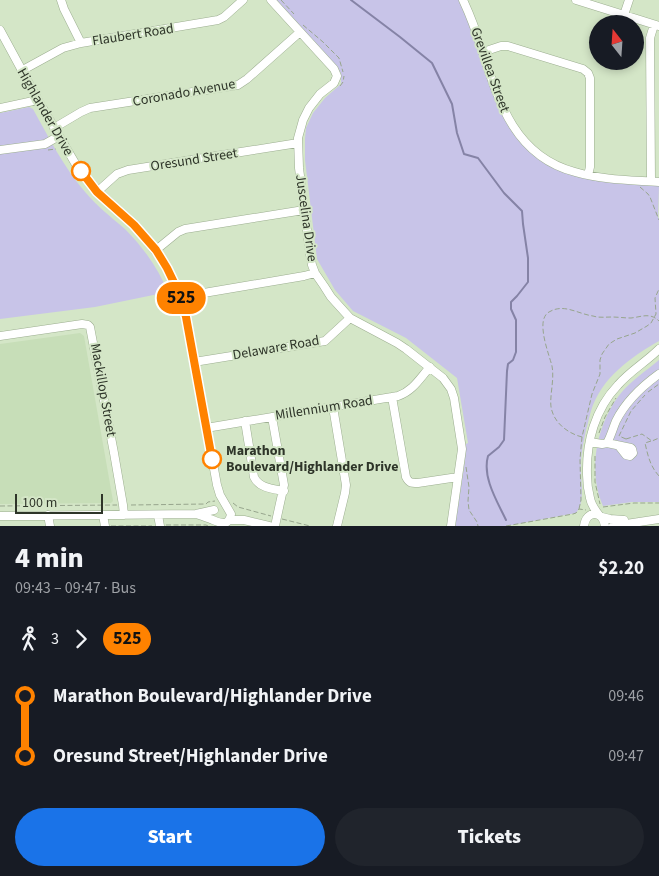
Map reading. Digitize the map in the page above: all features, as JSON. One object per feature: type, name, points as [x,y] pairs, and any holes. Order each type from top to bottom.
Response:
[{"type":"street","points":[[62,0],[64,10],[81,43]]},
{"type":"street","name":"Flaubert Road","points":[[22,71],[62,48],[81,43],[218,20],[243,0]]},
{"type":"street","name":"Juscelina Drive","points":[[271,0],[334,70],[337,76],[334,83],[320,94],[309,108],[301,126],[298,143],[304,210],[310,254],[315,272],[331,297],[350,318],[397,342],[448,383],[454,398],[462,449],[451,526]]},
{"type":"street","name":"Grevillea Street","points":[[463,0],[483,52],[494,88],[507,117],[521,137],[540,155],[557,166],[588,175],[652,183]]},
{"type":"street","points":[[576,0],[621,15]]},
{"type":"street","points":[[624,15],[629,0]]},
{"type":"street","points":[[644,22],[656,26],[650,38],[652,183]]},
{"type":"street","name":"Highlander Drive","points":[[0,30],[75,163],[97,192],[134,225],[156,250],[180,295],[186,317],[217,486],[220,495],[229,509]]},
{"type":"street","name":"Coronado Avenue","points":[[54,128],[90,108],[238,85],[300,32]]},
{"type":"street","points":[[483,52],[501,46],[508,46],[582,69],[588,73],[590,78],[590,167],[588,175]]},
{"type":"street","points":[[0,108],[38,100]]},
{"type":"street","points":[[0,150],[45,144],[59,136]]},
{"type":"street","name":"Oresund Street","points":[[97,192],[117,174],[128,170],[298,143]]},
{"type":"street","points":[[156,250],[178,232],[185,229],[304,210]]},
{"type":"street","points":[[180,295],[201,294],[304,276],[315,272]]},
{"type":"street","name":"Delaware Road","points":[[194,362],[326,340],[350,318]]},
{"type":"street","name":"Mackillop Street","points":[[0,336],[82,324],[90,327],[124,515]]},
{"type":"street","points":[[591,516],[587,462],[594,425],[599,412],[612,392],[626,376],[659,350]]},
{"type":"street","name":"Millennium Road","points":[[206,428],[392,397],[408,392],[430,367]]},
{"type":"street","points":[[608,443],[618,417],[628,402],[636,392],[659,374]]},
{"type":"street","points":[[392,397],[408,480],[411,483],[418,483],[458,477]]},
{"type":"street","points":[[333,407],[346,485],[337,526]]},
{"type":"street","points":[[272,417],[284,480],[284,491],[275,526]]},
{"type":"street","points":[[245,421],[256,482],[260,485],[284,491]]},
{"type":"street","points":[[590,442],[619,446]]},
{"type":"street","name":"Highlander Drive","points":[[215,509],[217,486]]},
{"type":"street","points":[[0,516],[196,514],[221,506],[249,521]]},
{"type":"street","points":[[215,509],[213,515],[218,523]]},
{"type":"street","points":[[228,523],[231,516],[229,509]]},
{"type":"street","points":[[196,514],[222,524],[244,520],[269,526]]},
{"type":"street","points":[[103,515],[105,526]]},
{"type":"street","points":[[158,515],[160,526]]},
{"type":"street","points":[[48,516],[50,526]]},
{"type":"street","points":[[591,516],[605,523],[605,526]]},
{"type":"street","points":[[575,526],[591,516],[640,521]]},
{"type":"street","points":[[613,526],[659,519]]},
{"type":"path","points":[[281,0],[297,18]]},
{"type":"path","points":[[302,24],[339,58],[344,78],[338,88]]},
{"type":"path","points":[[652,183],[638,186],[648,194],[659,220]]},
{"type":"path","points":[[659,289],[656,298],[656,317],[635,334],[612,341],[606,347],[600,360],[600,374],[592,394],[582,437],[566,431],[554,418],[551,410],[553,376],[544,336],[545,315],[554,310],[567,308],[598,317],[630,318],[649,315],[656,317],[659,320]]},
{"type":"path","points":[[652,441],[642,434],[626,438],[620,436],[630,411],[645,394],[659,384]]},
{"type":"path","points":[[619,446],[626,438]]},
{"type":"path","points":[[659,438],[645,443],[650,462],[659,476]]},
{"type":"path","points":[[466,462],[469,487],[468,501],[478,526]]},
{"type":"path","points":[[506,526],[573,514],[579,509],[591,516],[629,503],[659,503]]},
{"type":"path","points":[[105,526],[208,526]]},
{"type":"shaded area","points":[[275,0],[463,0],[506,120],[551,164],[620,182],[659,186],[659,341],[628,361],[618,370],[602,388],[596,399],[590,413],[581,456],[582,499],[576,513],[506,526],[455,526],[466,444],[468,443],[457,378],[406,338],[353,311],[335,290],[317,259],[305,160],[306,128],[313,113],[325,98],[341,84],[341,73]]},
{"type":"shaded area","points":[[29,107],[33,109],[57,153],[78,183],[138,243],[155,266],[168,292],[95,307],[0,319],[0,113]]},
{"type":"shaded area","points":[[80,333],[84,336],[113,501],[111,503],[0,504],[0,344]]},
{"type":"shaded area","points":[[659,360],[659,502],[632,502],[603,506],[598,492],[595,462],[597,447],[606,418],[625,388]]},
{"type":"waterway","points":[[351,0],[432,63],[452,104],[457,133],[464,154],[478,158],[504,193],[522,211],[528,258],[528,282],[511,302],[511,309],[516,320],[516,352],[513,360],[508,364],[507,371],[504,440],[488,456],[487,464],[491,489],[506,520]]},
{"type":"bus line","name":"525","points":[[81,171],[97,192],[134,225],[156,250],[180,295],[186,317],[212,459]]},
{"type":"place","name":"Marathon Boulevard/Highlander Drive","points":[[212,459]]}]
